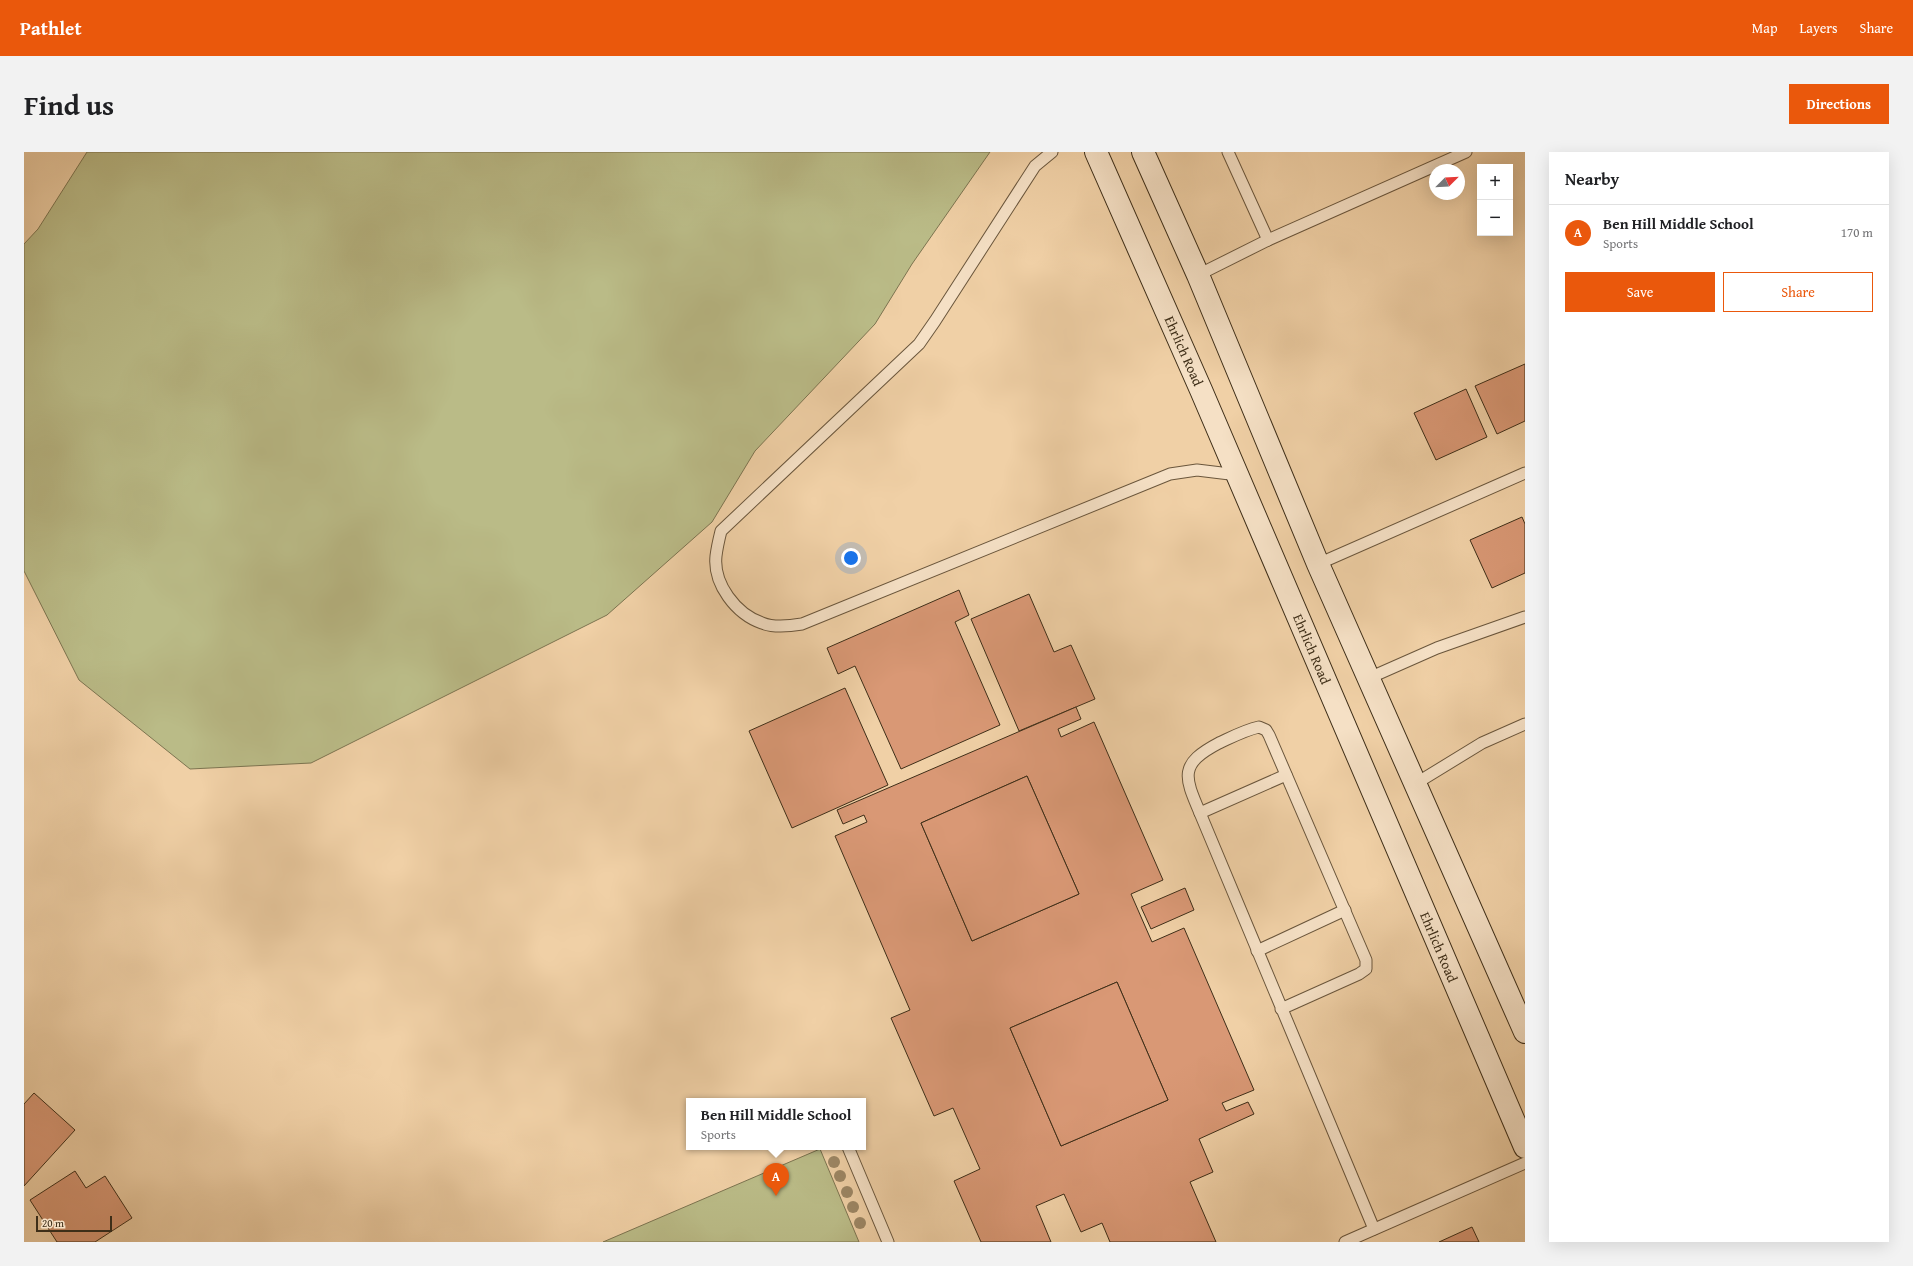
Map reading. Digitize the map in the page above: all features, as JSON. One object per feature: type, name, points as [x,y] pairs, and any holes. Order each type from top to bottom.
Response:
[{"type":"main road","name":"Ehrlich Road","points":[[1096,152],[1238,474],[1525,1146]]},
{"type":"main road","points":[[1143,152],[1198,275],[1318,564],[1525,1032]]},
{"type":"lane","points":[[1052,152],[1035,166],[919,344],[721,531],[716,557],[720,582],[729,599],[745,614],[763,624],[784,626],[802,624],[1170,474],[1197,470],[1238,474]]},
{"type":"lane","points":[[1228,152],[1268,240]]},
{"type":"lane","points":[[1198,275],[1268,240],[1466,152]]},
{"type":"lane","points":[[1318,564],[1525,473]]},
{"type":"lane","points":[[1369,678],[1437,648],[1525,617]]},
{"type":"lane","points":[[1415,784],[1482,743],[1525,724]]},
{"type":"lane","points":[[1282,1008],[1359,974],[1366,969],[1366,960],[1266,730],[1259,727],[1203,751],[1193,760],[1190,766],[1188,778],[1189,788],[1374,1229]]},
{"type":"lane","points":[[1200,813],[1286,775]]},
{"type":"lane","points":[[1257,951],[1345,910]]},
{"type":"lane","points":[[849,1150],[888,1242]]},
{"type":"lane","points":[[1345,1242],[1525,1163]]},
{"type":"green space","points":[[87,152],[990,152],[912,264],[875,324],[755,451],[712,522],[607,615],[311,763],[190,769],[79,680],[24,571],[24,244],[38,229]]},
{"type":"green space","points":[[820,1150],[859,1242],[603,1242]]},
{"type":"building","points":[[1525,364],[1525,421],[1497,434],[1475,386]]},
{"type":"building","points":[[1466,389],[1487,437],[1436,460],[1414,413]]},
{"type":"building","points":[[1522,517],[1525,524],[1525,573],[1492,588],[1470,540]]},
{"type":"building","points":[[959,590],[969,615],[955,622],[1000,725],[901,769],[855,666],[838,674],[827,648]]},
{"type":"building","points":[[1029,594],[1054,652],[1071,645],[1095,699],[1019,731],[971,619]]},
{"type":"building","points":[[845,688],[888,785],[792,828],[749,731]]},
{"type":"building","points":[[1076,707],[1081,719],[1058,729],[1061,737],[1094,722],[1163,880],[1131,894],[1152,942],[1184,928],[1254,1090],[1222,1103],[1226,1111],[1248,1102],[1254,1114],[1199,1139],[1213,1172],[1190,1182],[1216,1242],[1110,1242],[1102,1223],[1081,1232],[1064,1194],[1036,1206],[1051,1242],[981,1242],[954,1181],[980,1169],[953,1108],[934,1116],[891,1018],[910,1010],[835,836],[867,822],[864,815],[843,824],[837,810]],"holes":[[[1027,776],[1079,894],[972,941],[921,823]],[[1117,982],[1168,1100],[1061,1146],[1010,1028]]]},
{"type":"building","points":[[1027,776],[1079,894],[972,941],[921,823]]},
{"type":"building","points":[[1185,888],[1194,910],[1151,929],[1141,907]]},
{"type":"building","points":[[1117,982],[1168,1100],[1061,1146],[1010,1028]]},
{"type":"building","points":[[34,1093],[75,1130],[24,1186],[24,1104]]},
{"type":"building","points":[[75,1171],[86,1188],[105,1176],[132,1218],[95,1242],[57,1242],[30,1200]]},
{"type":"building","points":[[1472,1227],[1479,1242],[1439,1242]]},
{"type":"place","name":"Ben Hill Middle School","points":[[776,1196]]}]
